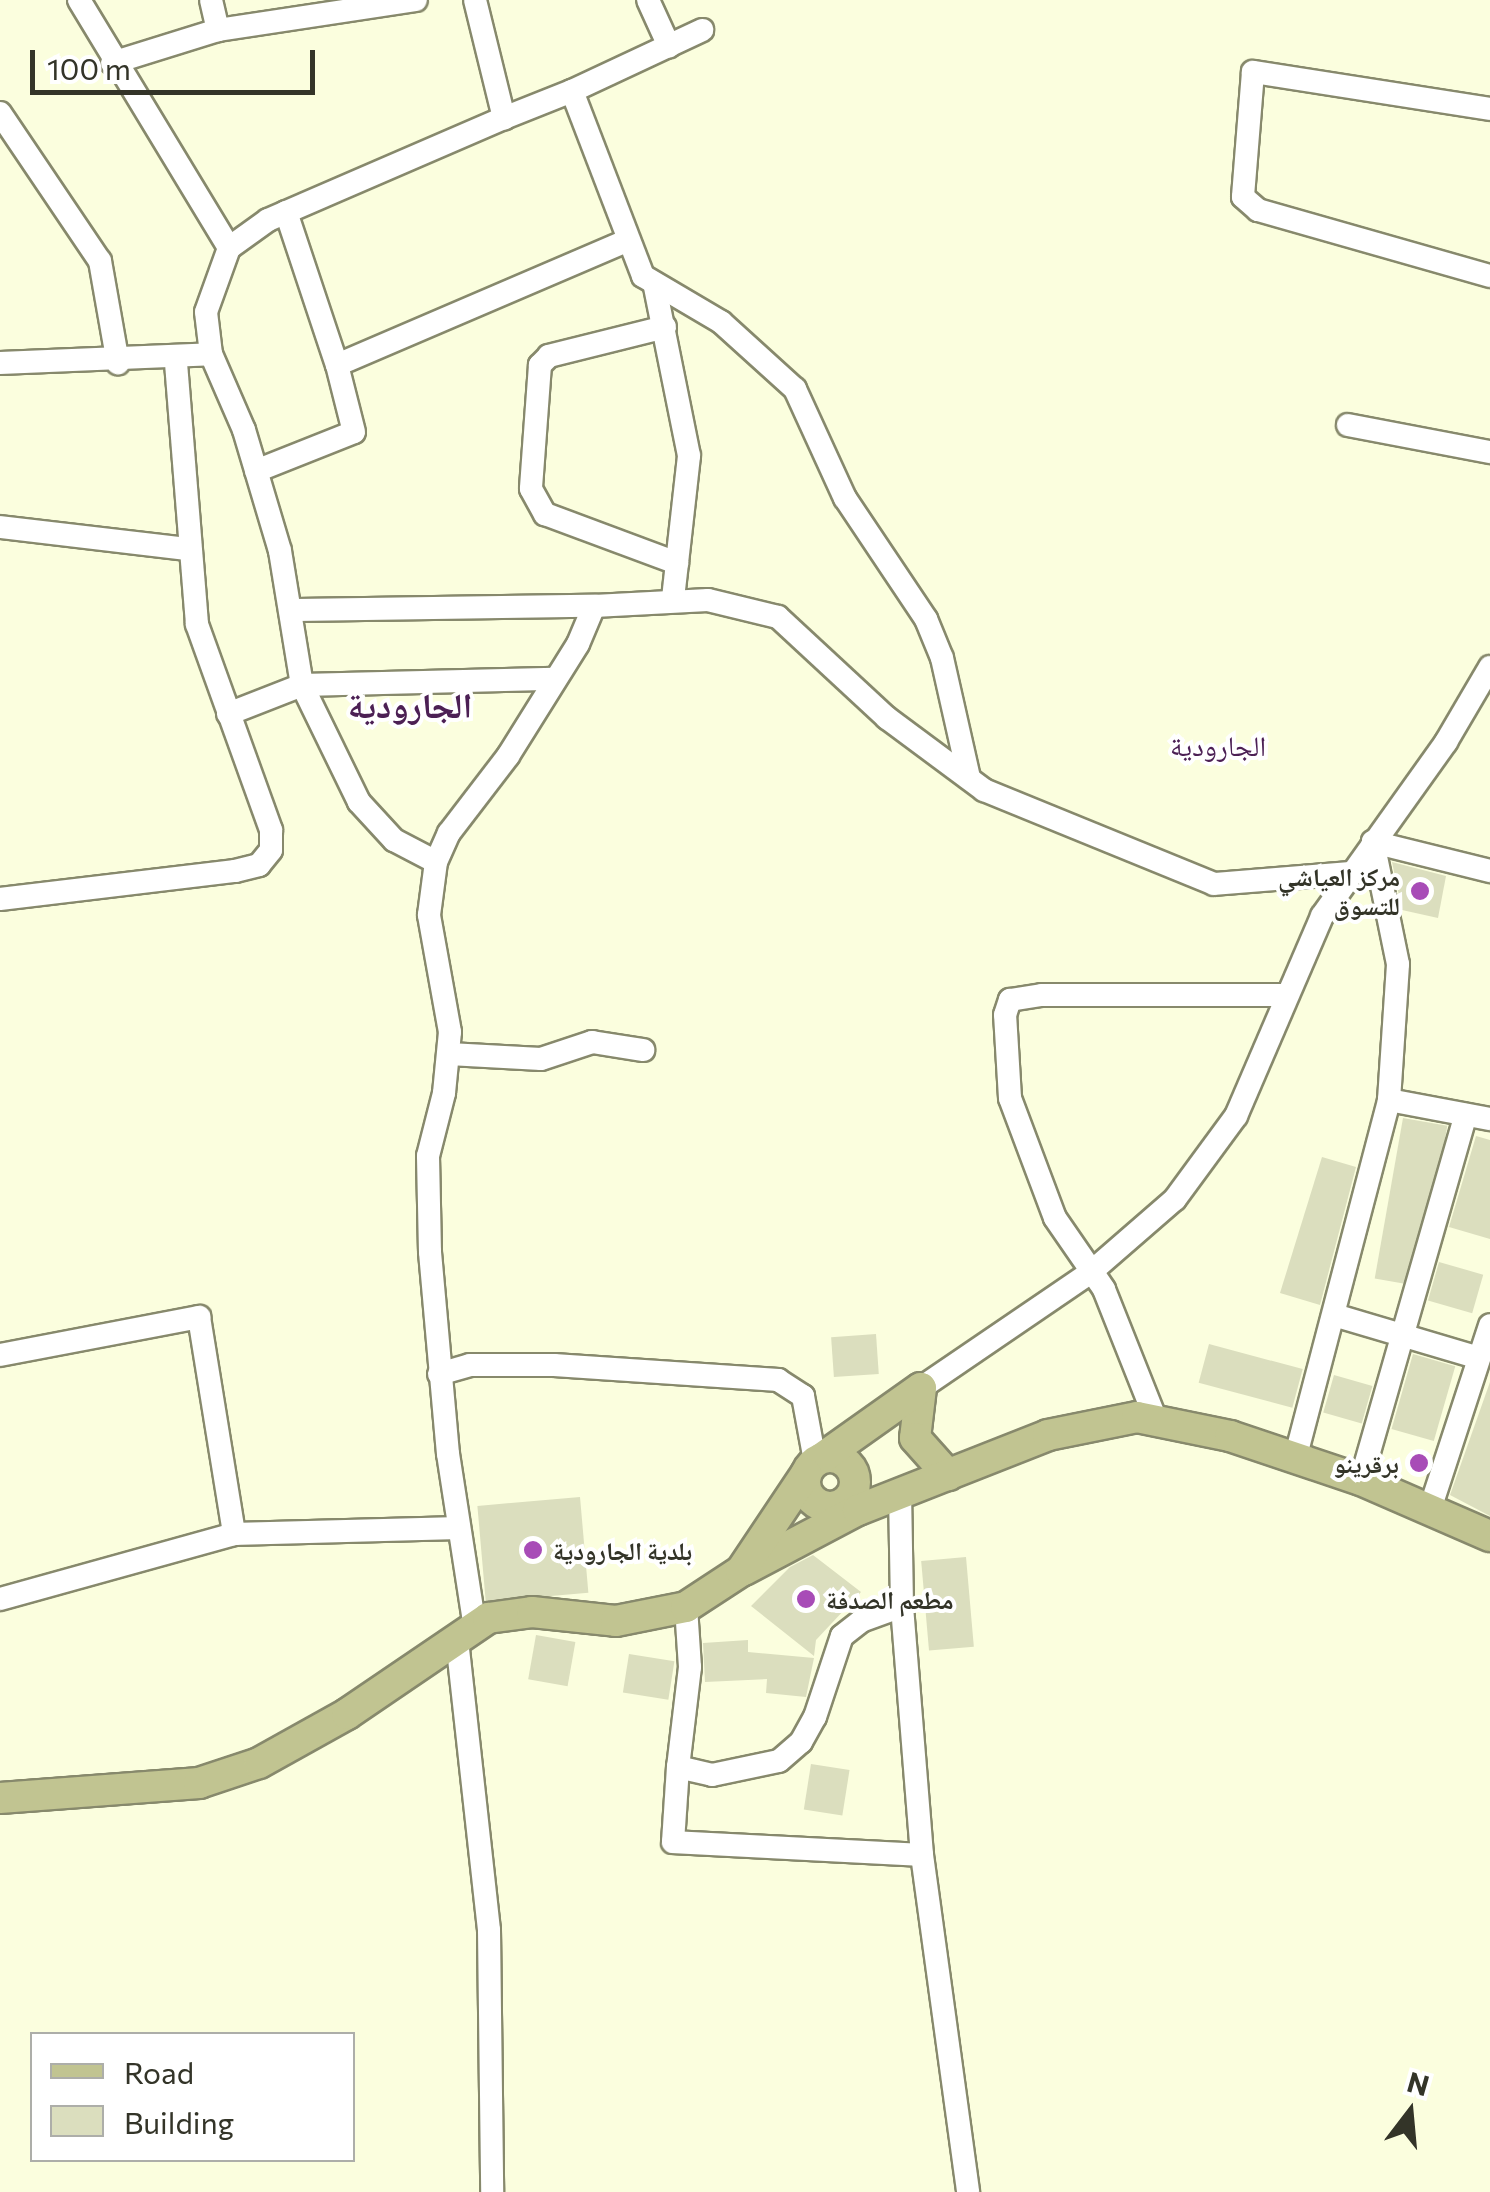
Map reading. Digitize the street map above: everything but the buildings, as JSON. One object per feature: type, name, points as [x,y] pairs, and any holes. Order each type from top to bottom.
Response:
[{"type":"main road","points":[[741,1572],[814,1464],[921,1388]]},
{"type":"main road","points":[[921,1388],[915,1438],[948,1474]]},
{"type":"main road","points":[[824,1506],[848,1500],[853,1475],[921,1388]]},
{"type":"main road","points":[[0,1798],[199,1783],[260,1763],[488,1618],[532,1612],[616,1620],[686,1607],[741,1572],[900,1494],[1048,1435],[1137,1417],[1296,1458],[1431,1506],[1490,1536]]},
{"type":"main road","points":[[814,1464],[839,1458],[853,1475]]},
{"type":"main road","points":[[814,1464],[806,1490],[824,1506]]},
{"type":"main road","points":[[853,1475],[948,1474]]},
{"type":"main road","points":[[810,1536],[824,1506]]},
{"type":"street","points":[[79,0],[112,63],[229,248]]},
{"type":"street","points":[[211,0],[218,30]]},
{"type":"street","points":[[112,63],[218,30],[325,7],[416,0]]},
{"type":"street","points":[[475,0],[504,118]]},
{"type":"street","points":[[648,0],[669,46]]},
{"type":"street","points":[[436,862],[394,840],[359,802],[302,685],[290,610],[256,470],[211,354],[206,312],[229,248],[286,212],[572,91],[702,30]]},
{"type":"street","points":[[1490,109],[1253,72],[1243,198],[1258,210],[1490,276]]},
{"type":"street","points":[[572,91],[628,242],[655,286],[665,327],[688,456],[672,599]]},
{"type":"street","points":[[0,113],[100,261],[118,363]]},
{"type":"street","points":[[256,470],[354,432],[338,365],[286,212]]},
{"type":"street","points":[[338,365],[628,242]]},
{"type":"street","points":[[655,286],[720,322],[794,388],[846,498],[926,620],[942,658],[969,778]]},
{"type":"street","points":[[665,327],[549,356],[540,365],[531,489],[545,514],[677,562]]},
{"type":"street","points":[[0,362],[176,361],[211,354]]},
{"type":"street","points":[[0,899],[258,866],[270,850],[271,830],[197,624],[187,549],[176,361]]},
{"type":"street","points":[[1348,425],[1490,452]]},
{"type":"street","points":[[0,527],[187,549]]},
{"type":"street","points":[[290,610],[594,606],[708,600],[778,618],[887,718],[984,790],[1214,884],[1352,874]]},
{"type":"street","points":[[492,2192],[488,1930],[458,1528],[439,1374],[428,1156],[449,1054],[429,915],[436,862],[449,833],[555,679],[594,606]]},
{"type":"street","points":[[921,1388],[1090,1272],[1174,1199],[1236,1116],[1284,995],[1322,916],[1489,672]]},
{"type":"street","points":[[228,714],[302,685],[555,679]]},
{"type":"street","points":[[1374,842],[1490,872]]},
{"type":"street","points":[[1296,1458],[1389,1100],[1398,964],[1374,842]]},
{"type":"street","points":[[1156,1420],[1104,1289],[1055,1218],[1010,1098],[1003,1043],[1010,1000],[1130,992],[1284,995]]},
{"type":"street","points":[[449,1054],[541,1059],[592,1042],[642,1050]]},
{"type":"street","points":[[1389,1100],[1490,1119]]},
{"type":"street","points":[[1361,1480],[1466,1115]]},
{"type":"street","points":[[1334,1315],[1479,1358]]},
{"type":"street","points":[[0,1355],[199,1318],[234,1534]]},
{"type":"street","points":[[1431,1506],[1490,1325]]},
{"type":"street","points":[[439,1374],[470,1365],[554,1365],[778,1380],[803,1396],[814,1464]]},
{"type":"street","points":[[900,1494],[902,1606],[922,1855],[968,2192]]},
{"type":"street","points":[[0,1599],[234,1534],[458,1528]]},
{"type":"street","points":[[678,1767],[712,1775],[780,1761],[801,1742],[815,1717],[842,1636],[860,1620],[902,1606]]},
{"type":"street","points":[[686,1607],[690,1667],[673,1842],[922,1855]]},
{"type":"place","name":"مركز العياشي للتسوق","points":[[1420,891]]},
{"type":"place","name":"برقرينو","points":[[1419,1463]]},
{"type":"place","name":"بلدية الجارودية","points":[[533,1550]]},
{"type":"place","name":"مطعم الصدفة","points":[[806,1599]]},
{"type":"district","name":"الجارودية","points":[[410,704]]},
{"type":"district","name":"الجارودية","points":[[1218,745]]}]
